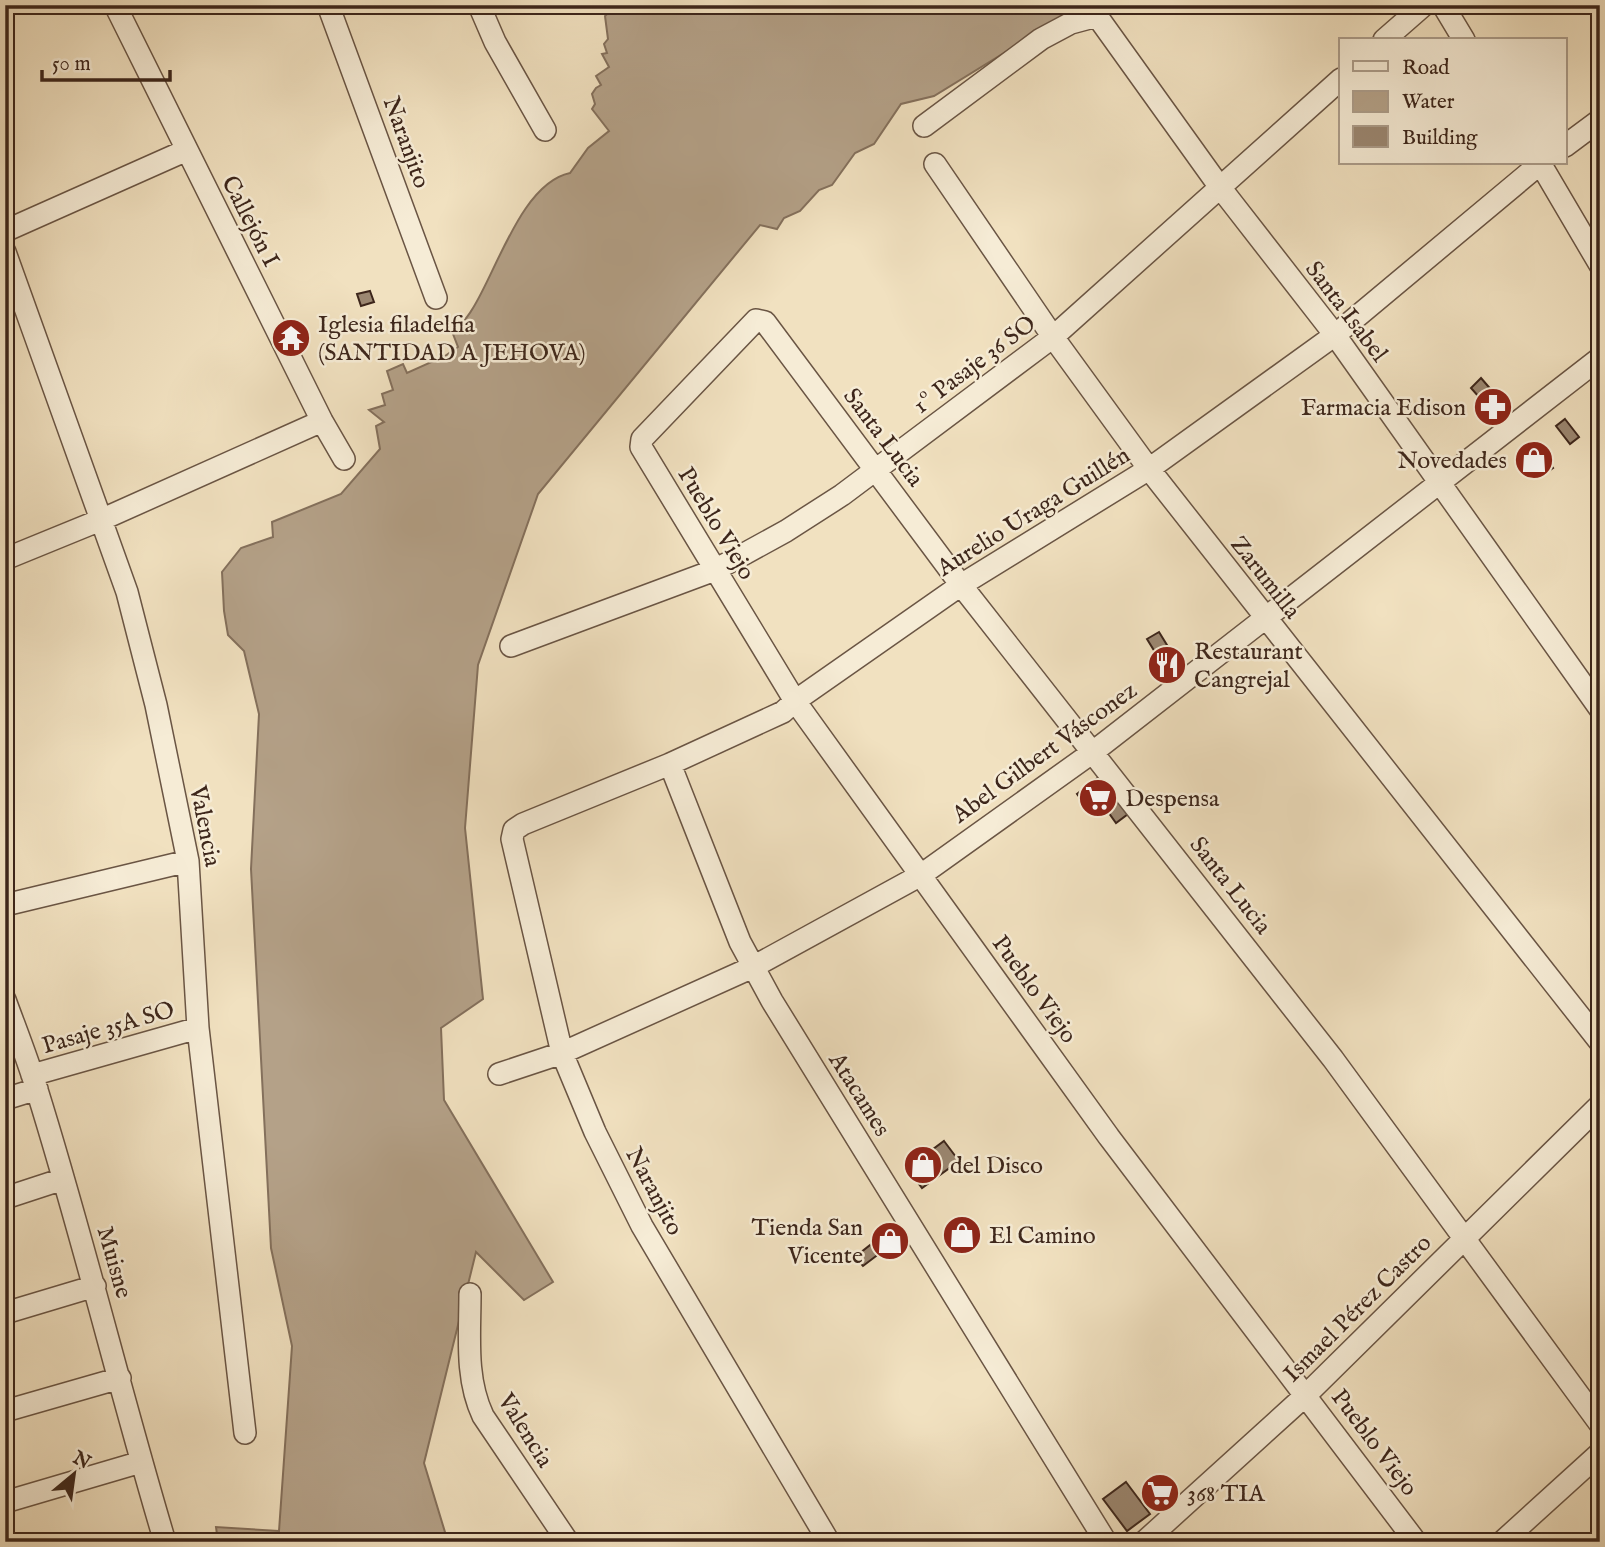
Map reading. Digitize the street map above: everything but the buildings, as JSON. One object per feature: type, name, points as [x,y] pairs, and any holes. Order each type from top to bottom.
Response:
[{"type":"street","name":"Callejón I","points":[[114,5],[322,421],[344,459]]},
{"type":"street","name":"Naranjito","points":[[328,5],[436,298]]},
{"type":"street","points":[[479,5],[495,42],[545,130]]},
{"type":"street","points":[[1386,38],[1424,5]]},
{"type":"street","points":[[1443,5],[1463,38]]},
{"type":"street","points":[[924,126],[1041,39],[1103,10]]},
{"type":"street","name":"Santa Isabel","points":[[1103,10],[1219,186],[1335,335],[1600,709]]},
{"type":"street","name":"1º Pasaje 36 SO","points":[[511,646],[715,570],[786,531],[876,471],[1053,337],[1339,81]]},
{"type":"street","points":[[1566,144],[1600,120]]},
{"type":"street","points":[[5,231],[187,150]]},
{"type":"street","name":"Zarumilla","points":[[935,164],[1053,337],[1149,469],[1600,1042]]},
{"type":"street","name":"Aurelio Uraga Guillén","points":[[512,834],[523,824],[670,764],[781,714],[794,701],[961,585],[1149,469],[1335,335],[1540,164]]},
{"type":"street","points":[[1542,164],[1600,265]]},
{"type":"street","name":"Valencia","points":[[5,252],[127,592],[188,862],[198,1028],[245,1433]]},
{"type":"street","name":"Pueblo Viejo","points":[[760,320],[753,323],[642,439],[640,447],[794,701],[1109,1137],[1416,1542]]},
{"type":"street","name":"Santa Lucia","points":[[760,320],[765,323],[961,585],[1332,1059],[1600,1424]]},
{"type":"street","name":"Abel Gilbert Vásconez","points":[[499,1074],[562,1054],[753,967],[921,875],[1093,752],[1600,358]]},
{"type":"street","points":[[5,559],[103,519],[322,421]]},
{"type":"street","name":"Atacames","points":[[670,764],[740,942],[772,1001],[1106,1542]]},
{"type":"street","name":"Naranjito","points":[[512,834],[562,1054],[595,1132],[642,1226],[828,1542]]},
{"type":"street","points":[[5,905],[188,862]]},
{"type":"street","name":"Muisne","points":[[6,1003],[35,1082],[95,1286],[165,1542]]},
{"type":"street","name":"Pasaje 35A SO","points":[[5,1099],[35,1082],[198,1028]]},
{"type":"street","name":"Ismael Pérez Castro","points":[[1144,1542],[1306,1395],[1600,1105]]},
{"type":"street","points":[[5,1198],[63,1179]]},
{"type":"street","points":[[5,1313],[95,1286]]},
{"type":"street","name":"Valencia","points":[[470,1294],[471,1378],[477,1404],[568,1542]]},
{"type":"street","points":[[5,1411],[120,1378]]},
{"type":"street","points":[[1502,1542],[1600,1453]]},
{"type":"street","points":[[5,1503],[141,1462]]},
{"type":"water","points":[[613,5],[1082,5],[934,96],[901,104],[874,144],[855,153],[832,185],[819,190],[800,211],[784,218],[777,229],[760,225],[538,494],[478,665],[465,828],[483,999],[441,1028],[444,1100],[553,1282],[524,1300],[476,1252],[424,1463],[448,1542],[218,1542],[216,1527],[279,1531],[292,1346],[271,1248],[251,869],[259,714],[244,651],[228,635],[222,572],[241,548],[273,537],[272,522],[341,494],[380,449],[376,426],[384,422],[369,410],[385,405],[382,394],[393,390],[387,371],[403,364],[407,373],[445,356],[458,347],[453,334],[473,308],[512,230],[525,210],[553,180],[570,173],[588,148],[609,131],[592,109],[595,104],[592,94],[601,85],[596,76],[609,67],[602,54],[607,53],[604,44],[608,39],[605,16]]},
{"type":"place","name":"Iglesia filadelfia (SANTIDAD A JEHOVA)","points":[[291,338]]},
{"type":"place","name":"Farmacia Edison","points":[[1493,407]]},
{"type":"place","name":"Novedades","points":[[1534,460]]},
{"type":"place","name":"Restaurant Cangrejal","points":[[1167,665]]},
{"type":"place","name":"Despensa","points":[[1098,798]]},
{"type":"place","name":"del Disco","points":[[923,1165]]},
{"type":"place","name":"El Camino","points":[[962,1235]]},
{"type":"place","name":"Tienda San Vicente","points":[[890,1241]]},
{"type":"place","name":"368 TIA","points":[[1160,1493]]}]
